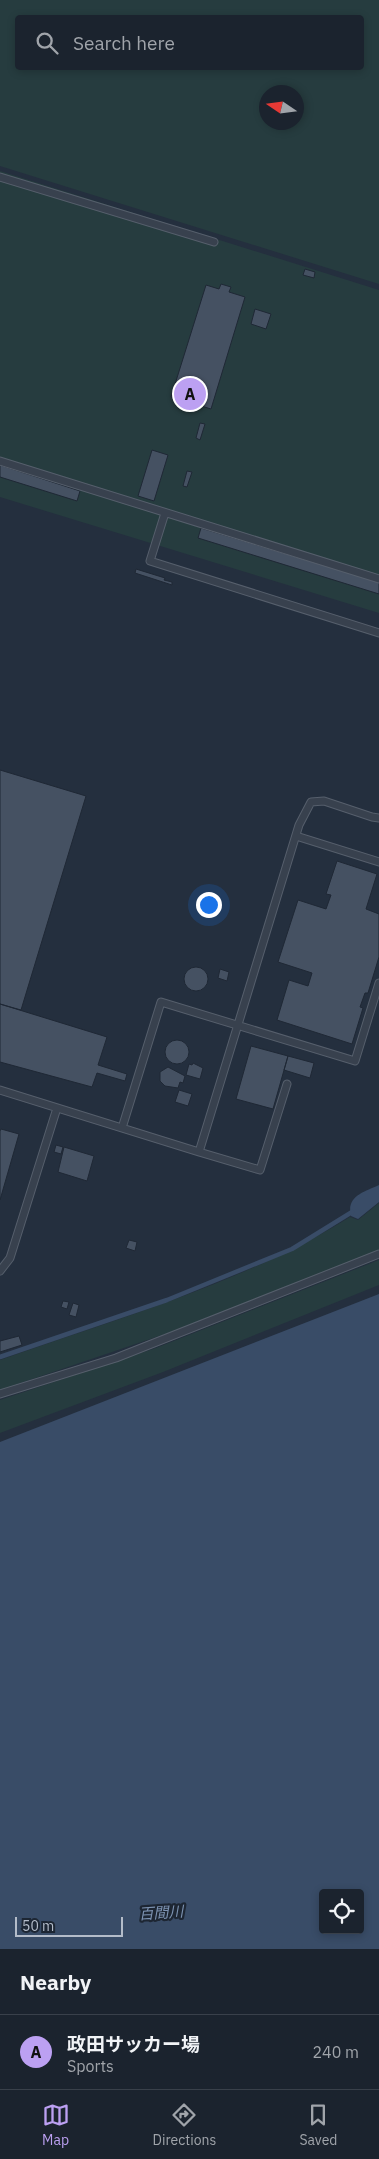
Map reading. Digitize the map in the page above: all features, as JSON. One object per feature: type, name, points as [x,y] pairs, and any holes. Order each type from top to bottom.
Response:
[{"type":"lane","points":[[0,177],[214,242]]},
{"type":"lane","points":[[0,461],[379,579]]},
{"type":"lane","points":[[165,513],[150,561],[379,632]]},
{"type":"lane","points":[[199,1152],[296,836],[307,808],[316,801],[379,818]]},
{"type":"lane","points":[[296,836],[379,862]]},
{"type":"lane","points":[[122,1128],[161,1002],[355,1061],[379,984]]},
{"type":"lane","points":[[0,1090],[260,1170],[287,1084]]},
{"type":"lane","points":[[0,1271],[10,1258],[57,1108]]},
{"type":"lane","points":[[0,1394],[116,1358],[308,1284],[379,1254]]},
{"type":"green space","points":[[0,0],[379,0],[379,284],[0,166]]},
{"type":"green space","points":[[0,171],[379,290],[379,613],[0,497]]},
{"type":"green space","points":[[379,1203],[379,1250],[168,1333],[0,1390],[0,1360],[180,1298],[224,1280],[309,1240],[350,1217],[358,1220]]},
{"type":"green space","points":[[379,1260],[379,1285],[163,1372],[0,1433],[0,1400],[156,1348]]},
{"type":"water","points":[[379,1185],[379,1202],[358,1219],[351,1216],[350,1209],[354,1199]]},
{"type":"water","name":"百間川","points":[[379,1294],[379,1949],[0,1949],[0,1442]]},
{"type":"building","points":[[305,269],[315,272],[314,278],[303,275]]},
{"type":"building","points":[[221,284],[231,287],[229,292],[245,297],[211,409],[198,405],[196,411],[182,407],[184,401],[171,397],[206,285],[219,289]]},
{"type":"building","points":[[255,309],[271,314],[266,329],[251,324]]},
{"type":"building","points":[[200,423],[205,424],[200,440],[196,438]]},
{"type":"building","points":[[152,450],[168,455],[154,501],[138,496]]},
{"type":"building","points":[[0,465],[80,491],[77,501],[0,477]]},
{"type":"building","points":[[187,471],[192,472],[187,487],[183,486]]},
{"type":"building","points":[[201,528],[379,582],[379,594],[198,538]]},
{"type":"building","points":[[136,569],[165,578],[164,580],[172,582],[172,585],[135,573]]},
{"type":"building","points":[[0,770],[86,796],[21,1010],[0,1004]]},
{"type":"building","points":[[337,861],[377,874],[366,909],[379,914],[379,957],[368,993],[365,993],[360,1007],[363,1008],[352,1044],[277,1020],[289,980],[308,986],[312,973],[278,962],[298,900],[326,909],[331,895],[326,894]]},
{"type":"building","points":[[196,967],[205,970],[208,979],[205,988],[196,991],[187,988],[184,979],[187,970]]},
{"type":"building","points":[[220,969],[229,972],[227,981],[218,978]]},
{"type":"building","points":[[0,1004],[107,1037],[98,1065],[127,1074],[125,1081],[97,1073],[92,1087],[0,1062]]},
{"type":"building","points":[[177,1040],[186,1043],[189,1052],[186,1061],[177,1064],[168,1061],[165,1052],[168,1043]]},
{"type":"building","points":[[251,1046],[288,1056],[273,1109],[236,1099]]},
{"type":"building","points":[[288,1056],[314,1063],[310,1078],[284,1070]]},
{"type":"building","points":[[193,1063],[203,1068],[200,1079],[186,1075],[189,1064],[192,1065]]},
{"type":"building","points":[[168,1067],[185,1076],[183,1083],[180,1082],[178,1088],[165,1086],[160,1081],[160,1072]]},
{"type":"building","points":[[179,1090],[192,1094],[188,1106],[175,1102]]},
{"type":"building","points":[[1,1129],[19,1134],[0,1200],[0,1131]]},
{"type":"building","points":[[56,1145],[63,1147],[61,1154],[54,1152]]},
{"type":"building","points":[[64,1147],[94,1156],[87,1181],[58,1172]]},
{"type":"building","points":[[129,1240],[137,1242],[135,1251],[126,1248]]},
{"type":"building","points":[[63,1301],[69,1302],[67,1309],[61,1307]]},
{"type":"building","points":[[73,1303],[79,1305],[76,1317],[69,1315]]},
{"type":"building","points":[[19,1336],[22,1345],[0,1352],[0,1341]]},
{"type":"waterway","points":[[0,1357],[167,1300],[292,1249],[352,1212]]},
{"type":"place","name":"政田サッカー場","points":[[190,394]]}]
